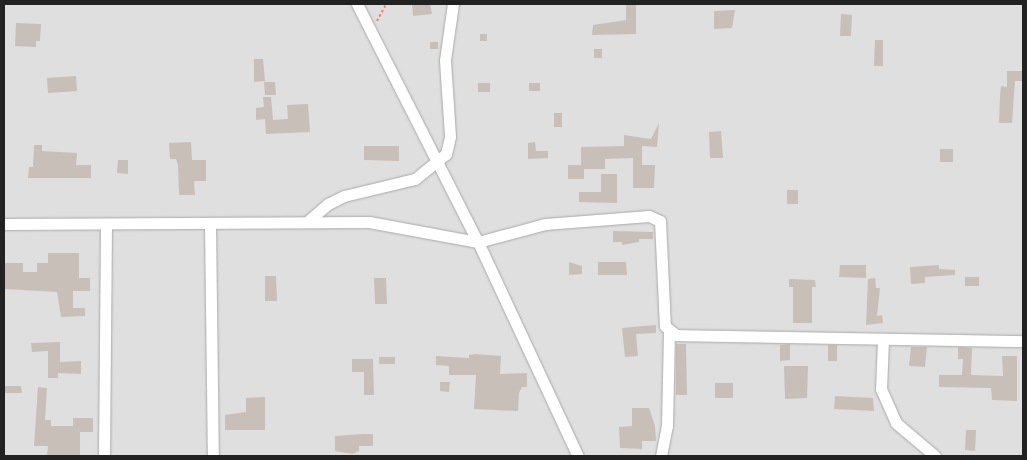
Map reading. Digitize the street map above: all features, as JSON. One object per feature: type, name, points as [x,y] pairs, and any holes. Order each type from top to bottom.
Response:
[{"type":"street","points":[[357,4],[478,242],[578,456]]},
{"type":"street","points":[[307,222],[328,204],[344,196],[415,179],[446,154],[450,136],[445,60],[453,4]]},
{"type":"street","points":[[4,224],[387,223],[478,242],[545,224],[648,216],[660,221],[665,326],[669,332],[676,335],[1023,341]]},
{"type":"street","points":[[210,223],[214,456]]},
{"type":"street","points":[[104,456],[106,224]]},
{"type":"street","points":[[661,456],[667,426],[669,332]]},
{"type":"street","points":[[883,340],[881,389],[896,423],[935,456]]},
{"type":"path","points":[[372,32],[386,4]]},
{"type":"shaded area","points":[[4,4],[1023,4],[1023,456],[4,456]]},
{"type":"building","points":[[412,4],[430,4],[432,14],[413,16]]},
{"type":"building","points":[[626,4],[636,4],[636,34],[592,35],[593,25],[626,20]]},
{"type":"building","points":[[735,10],[732,28],[714,29],[714,11]]},
{"type":"building","points":[[841,14],[852,15],[851,36],[840,36]]},
{"type":"building","points":[[16,23],[41,24],[40,41],[36,41],[36,47],[15,46]]},
{"type":"building","points":[[480,34],[487,34],[487,41],[480,41]]},
{"type":"building","points":[[875,40],[883,40],[883,66],[874,66]]},
{"type":"building","points":[[430,42],[438,42],[438,49],[430,49]]},
{"type":"building","points":[[594,49],[602,49],[602,58],[594,58]]},
{"type":"building","points":[[254,59],[263,59],[265,81],[254,82]]},
{"type":"building","points":[[1007,71],[1023,71],[1022,81],[1015,81],[1012,123],[999,123],[1001,86],[1007,87]]},
{"type":"building","points":[[76,76],[77,91],[48,93],[47,78]]},
{"type":"building","points":[[264,82],[275,82],[276,95],[265,95]]},
{"type":"building","points":[[478,83],[490,83],[490,92],[478,92]]},
{"type":"building","points":[[529,83],[540,83],[540,91],[529,91]]},
{"type":"building","points":[[263,97],[271,97],[273,120],[288,119],[287,105],[308,104],[310,132],[266,134],[265,119],[256,120],[256,108],[264,107]]},
{"type":"building","points":[[554,113],[562,113],[562,127],[554,127]]},
{"type":"building","points":[[659,123],[657,147],[642,146],[642,165],[655,165],[654,188],[633,188],[633,158],[605,159],[605,169],[584,169],[584,179],[568,179],[568,165],[581,165],[581,147],[624,146],[624,135],[651,139]]},
{"type":"building","points":[[721,131],[723,158],[710,158],[709,132]]},
{"type":"building","points":[[191,142],[192,160],[206,160],[206,181],[194,181],[195,195],[179,195],[178,165],[176,159],[170,159],[169,143]]},
{"type":"building","points":[[535,142],[536,151],[548,151],[548,158],[528,159],[528,143]]},
{"type":"building","points":[[34,145],[42,145],[42,151],[77,153],[76,165],[91,165],[91,178],[28,178],[29,167],[33,167]]},
{"type":"building","points":[[364,146],[399,146],[399,161],[364,160]]},
{"type":"building","points":[[940,149],[953,149],[953,162],[940,162]]},
{"type":"building","points":[[118,160],[128,160],[128,174],[117,173]]},
{"type":"building","points":[[601,174],[617,174],[617,203],[579,202],[579,192],[601,192]]},
{"type":"building","points":[[787,190],[798,190],[798,204],[787,204]]},
{"type":"building","points":[[613,231],[653,232],[653,239],[639,239],[639,242],[622,245],[622,242],[613,242]]},
{"type":"building","points":[[48,253],[79,253],[79,278],[90,278],[90,291],[73,291],[73,308],[85,308],[85,316],[61,317],[57,292],[4,289],[4,263],[23,263],[23,272],[37,272],[37,263],[48,263]]},
{"type":"building","points":[[569,262],[582,266],[582,274],[569,275]]},
{"type":"building","points":[[598,262],[626,262],[627,275],[598,275]]},
{"type":"building","points":[[840,265],[866,265],[866,278],[839,277]]},
{"type":"building","points":[[939,265],[939,269],[955,270],[955,275],[925,277],[925,283],[911,284],[910,267]]},
{"type":"building","points":[[265,276],[276,276],[277,301],[265,301]]},
{"type":"building","points":[[965,277],[979,277],[979,286],[965,286]]},
{"type":"building","points":[[374,278],[386,278],[387,304],[375,304]]},
{"type":"building","points":[[875,278],[876,288],[880,288],[877,316],[882,315],[883,323],[866,325],[868,279]]},
{"type":"building","points":[[789,279],[815,280],[816,287],[812,287],[812,323],[793,323],[793,287],[789,287]]},
{"type":"building","points":[[656,325],[656,333],[636,334],[638,356],[625,357],[622,328]]},
{"type":"building","points":[[60,342],[60,362],[81,361],[81,374],[58,373],[58,378],[48,378],[48,351],[32,352],[31,343]]},
{"type":"building","points":[[676,344],[686,344],[687,395],[676,395]]},
{"type":"building","points":[[790,344],[790,360],[780,361],[780,345]]},
{"type":"building","points":[[828,345],[837,345],[837,361],[828,361]]},
{"type":"building","points":[[911,347],[927,347],[925,367],[909,366]]},
{"type":"building","points":[[958,347],[972,348],[971,375],[1003,376],[1002,356],[1017,356],[1017,401],[992,400],[991,388],[939,387],[939,375],[962,375],[963,359],[958,359]]},
{"type":"building","points":[[469,355],[501,356],[500,374],[527,373],[527,387],[522,387],[519,393],[518,411],[474,409],[476,375],[449,375],[449,366],[436,365],[436,356],[469,358]]},
{"type":"building","points":[[379,357],[395,357],[395,364],[379,364]]},
{"type":"building","points":[[352,359],[373,359],[374,395],[364,395],[364,372],[352,372]]},
{"type":"building","points":[[784,366],[808,366],[807,398],[785,399]]},
{"type":"building","points":[[440,382],[450,382],[449,392],[440,391]]},
{"type":"building","points":[[715,383],[733,383],[733,398],[715,398]]},
{"type":"building","points":[[4,386],[21,386],[22,393],[4,393]]},
{"type":"building","points":[[38,387],[47,388],[45,420],[51,420],[51,426],[73,426],[73,418],[93,418],[93,432],[80,432],[80,456],[47,456],[48,446],[34,446]]},
{"type":"building","points":[[835,396],[873,398],[874,411],[834,409]]},
{"type":"building","points":[[265,397],[265,430],[225,430],[225,415],[246,412],[246,398]]},
{"type":"building","points":[[632,408],[649,408],[655,426],[656,441],[642,441],[642,449],[620,448],[619,427],[632,426]]},
{"type":"building","points":[[966,430],[976,430],[975,451],[965,450]]},
{"type":"building","points":[[373,434],[373,446],[359,446],[359,451],[353,454],[335,451],[335,436]]}]
